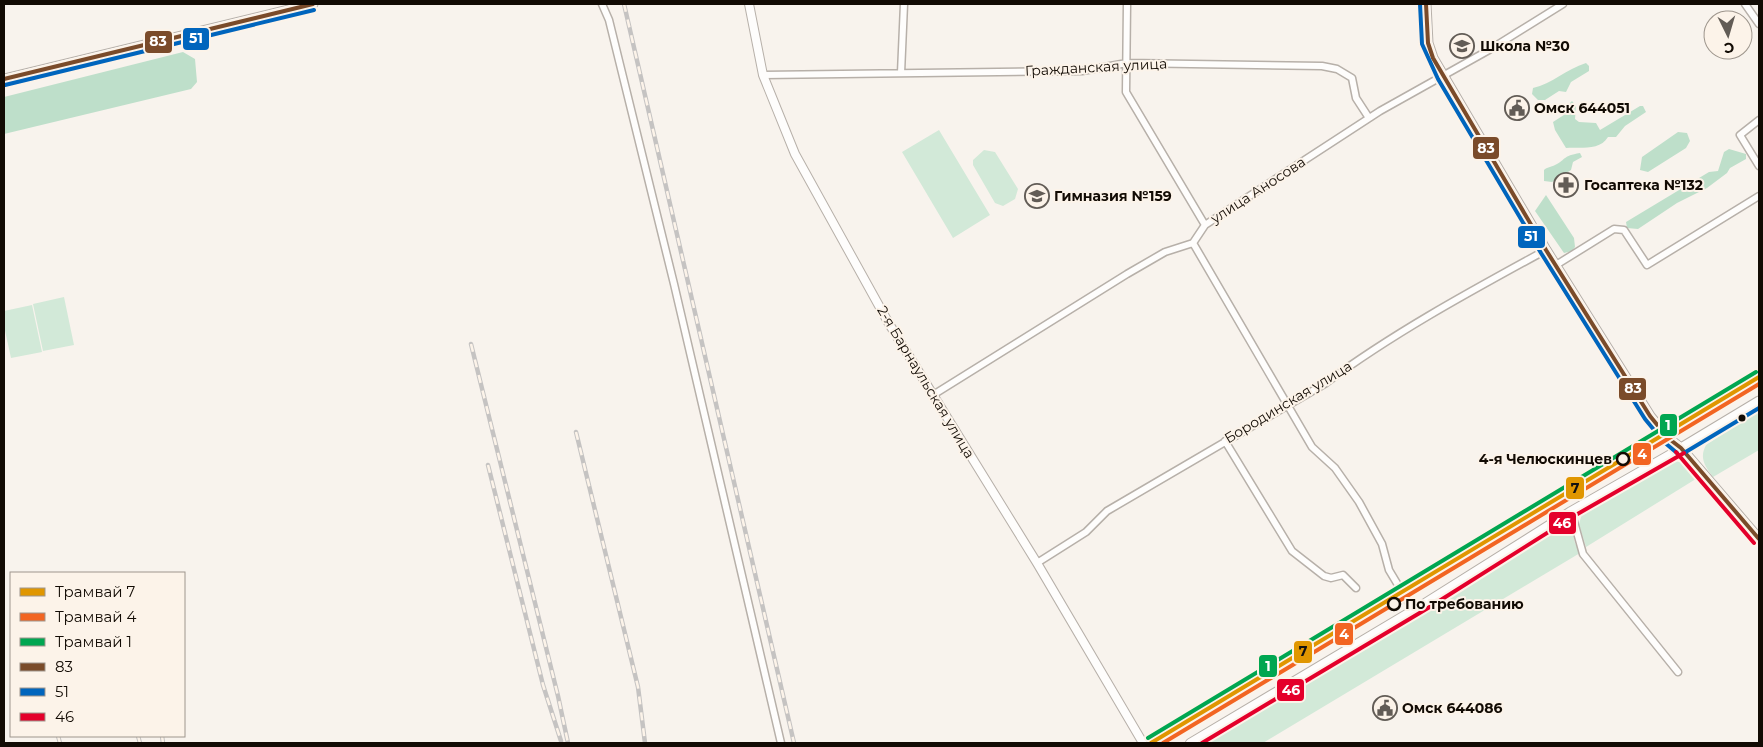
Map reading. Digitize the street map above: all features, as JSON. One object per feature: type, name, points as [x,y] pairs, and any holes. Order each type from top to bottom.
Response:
[{"type":"main road","points":[[4,79],[312,4]]},
{"type":"main road","points":[[1426,4],[1428,43],[1443,76],[1546,250],[1650,416],[1668,438],[1682,448],[1759,539]]},
{"type":"main road","points":[[1682,448],[1759,401]]},
{"type":"street","points":[[602,4],[609,20],[672,275],[781,743]]},
{"type":"street","name":"2-я Барнаульская улица","points":[[749,4],[763,75],[795,154],[888,322],[1037,563],[1143,743]]},
{"type":"street","points":[[901,73],[904,4]]},
{"type":"street","points":[[1127,4],[1126,92],[1205,225]]},
{"type":"street","name":"улица Аносова","points":[[1193,243],[1205,225],[1369,118],[1563,4]]},
{"type":"street","points":[[1746,4],[1759,24]]},
{"type":"street","name":"Гражданская улица","points":[[763,75],[1082,71],[1127,63],[1322,66],[1337,69],[1352,78],[1356,98],[1369,118]]},
{"type":"street","points":[[1759,120],[1740,135],[1759,166]]},
{"type":"street","points":[[1556,266],[1614,229],[1624,230],[1647,265],[1759,196]]},
{"type":"street","points":[[933,395],[1127,274],[1165,252],[1193,243],[1312,447],[1335,468],[1359,502],[1382,544],[1389,570],[1413,610]]},
{"type":"street","name":"Бородинская улица","points":[[1037,563],[1086,532],[1107,511],[1287,404],[1326,383],[1353,363],[1485,283],[1546,250]]},
{"type":"street","points":[[1225,441],[1292,551],[1324,576],[1331,578],[1342,575],[1356,588]]},
{"type":"street","points":[[1190,743],[1413,610],[1571,511],[1682,448]]},
{"type":"street","points":[[1571,511],[1583,554],[1678,672]]},
{"type":"green space","points":[[183,52],[195,59],[197,82],[191,89],[4,134],[4,97]]},
{"type":"green space","points":[[1586,63],[1589,66],[1589,71],[1571,82],[1566,92],[1559,91],[1545,100],[1538,100],[1532,94],[1533,88]]},
{"type":"green space","points":[[1572,101],[1576,106],[1575,119],[1579,122],[1596,123],[1600,130],[1640,106],[1643,106],[1646,112],[1625,126],[1616,137],[1608,137],[1595,146],[1566,148],[1555,130],[1553,122],[1567,113]]},
{"type":"green space","points":[[939,130],[990,215],[953,238],[902,152]]},
{"type":"green space","points":[[1678,132],[1687,133],[1690,141],[1686,148],[1648,172],[1640,170],[1642,157]]},
{"type":"green space","points":[[1729,149],[1746,154],[1746,159],[1730,168],[1727,173],[1707,188],[1677,203],[1638,229],[1627,228],[1626,222],[1709,172],[1718,171],[1724,152]]},
{"type":"green space","points":[[984,150],[995,152],[1018,189],[1015,199],[1003,206],[995,203],[973,165],[973,160]]},
{"type":"green space","points":[[1580,153],[1582,157],[1573,162],[1571,170],[1552,182],[1544,181],[1545,169],[1567,157]]},
{"type":"green space","points":[[1546,195],[1574,238],[1575,247],[1572,251],[1564,253],[1535,211]]},
{"type":"green space","points":[[64,297],[74,345],[43,351],[33,304]]},
{"type":"green space","points":[[32,305],[42,352],[11,358],[4,326],[4,311]]},
{"type":"green space","points":[[1759,410],[1759,450],[1713,477],[1703,458],[1706,445]]},
{"type":"green space","points":[[1672,460],[1683,463],[1699,477],[1586,547],[1579,524],[1583,510]]},
{"type":"green space","points":[[1567,520],[1570,522],[1575,543],[1580,553],[1263,743],[1193,743]]},
{"type":"railway","points":[[624,4],[794,743]]},
{"type":"railway","points":[[471,344],[568,743]]},
{"type":"railway","points":[[576,432],[638,687],[645,743]]},
{"type":"railway","points":[[488,465],[543,685],[561,741]]},
{"type":"railway","points":[[58,737],[60,743]]},
{"type":"railway","points":[[138,737],[140,743]]},
{"type":"railway","points":[[162,737],[163,743]]},
{"type":"tram line","name":"1","points":[[1148,738],[1756,372]]},
{"type":"tram line","name":"7","points":[[1151,743],[1759,377]]},
{"type":"tram line","name":"4","points":[[1163,743],[1759,384]]},
{"type":"transit line","name":"83","points":[[4,79],[313,4]]},
{"type":"transit line","name":"51","points":[[1420,4],[1422,44],[1438,79],[1541,253],[1645,419],[1664,442],[1677,453]]},
{"type":"transit line","name":"83","points":[[1426,4],[1428,43],[1433,58],[1546,250],[1650,416],[1668,438],[1681,448],[1759,539]]},
{"type":"transit line","name":"51","points":[[5,85],[314,10]]},
{"type":"transit line","name":"51","points":[[1684,453],[1759,408]]},
{"type":"transit line","name":"46","points":[[1676,452],[1754,543]]},
{"type":"transit line","name":"46","points":[[1202,743],[1428,608],[1574,516],[1684,453]]},
{"type":"place","name":"Школа №30","points":[[1462,46]]},
{"type":"place","name":"Омск 644051","points":[[1517,108]]},
{"type":"place","name":"Госаптека №132","points":[[1566,185]]},
{"type":"place","name":"Гимназия №159","points":[[1037,196]]},
{"type":"place","name":"4-я Челюскинцев","points":[[1623,459]]},
{"type":"place","name":"По требованию","points":[[1394,604]]},
{"type":"place","name":"Омск 644086","points":[[1385,708]]}]
